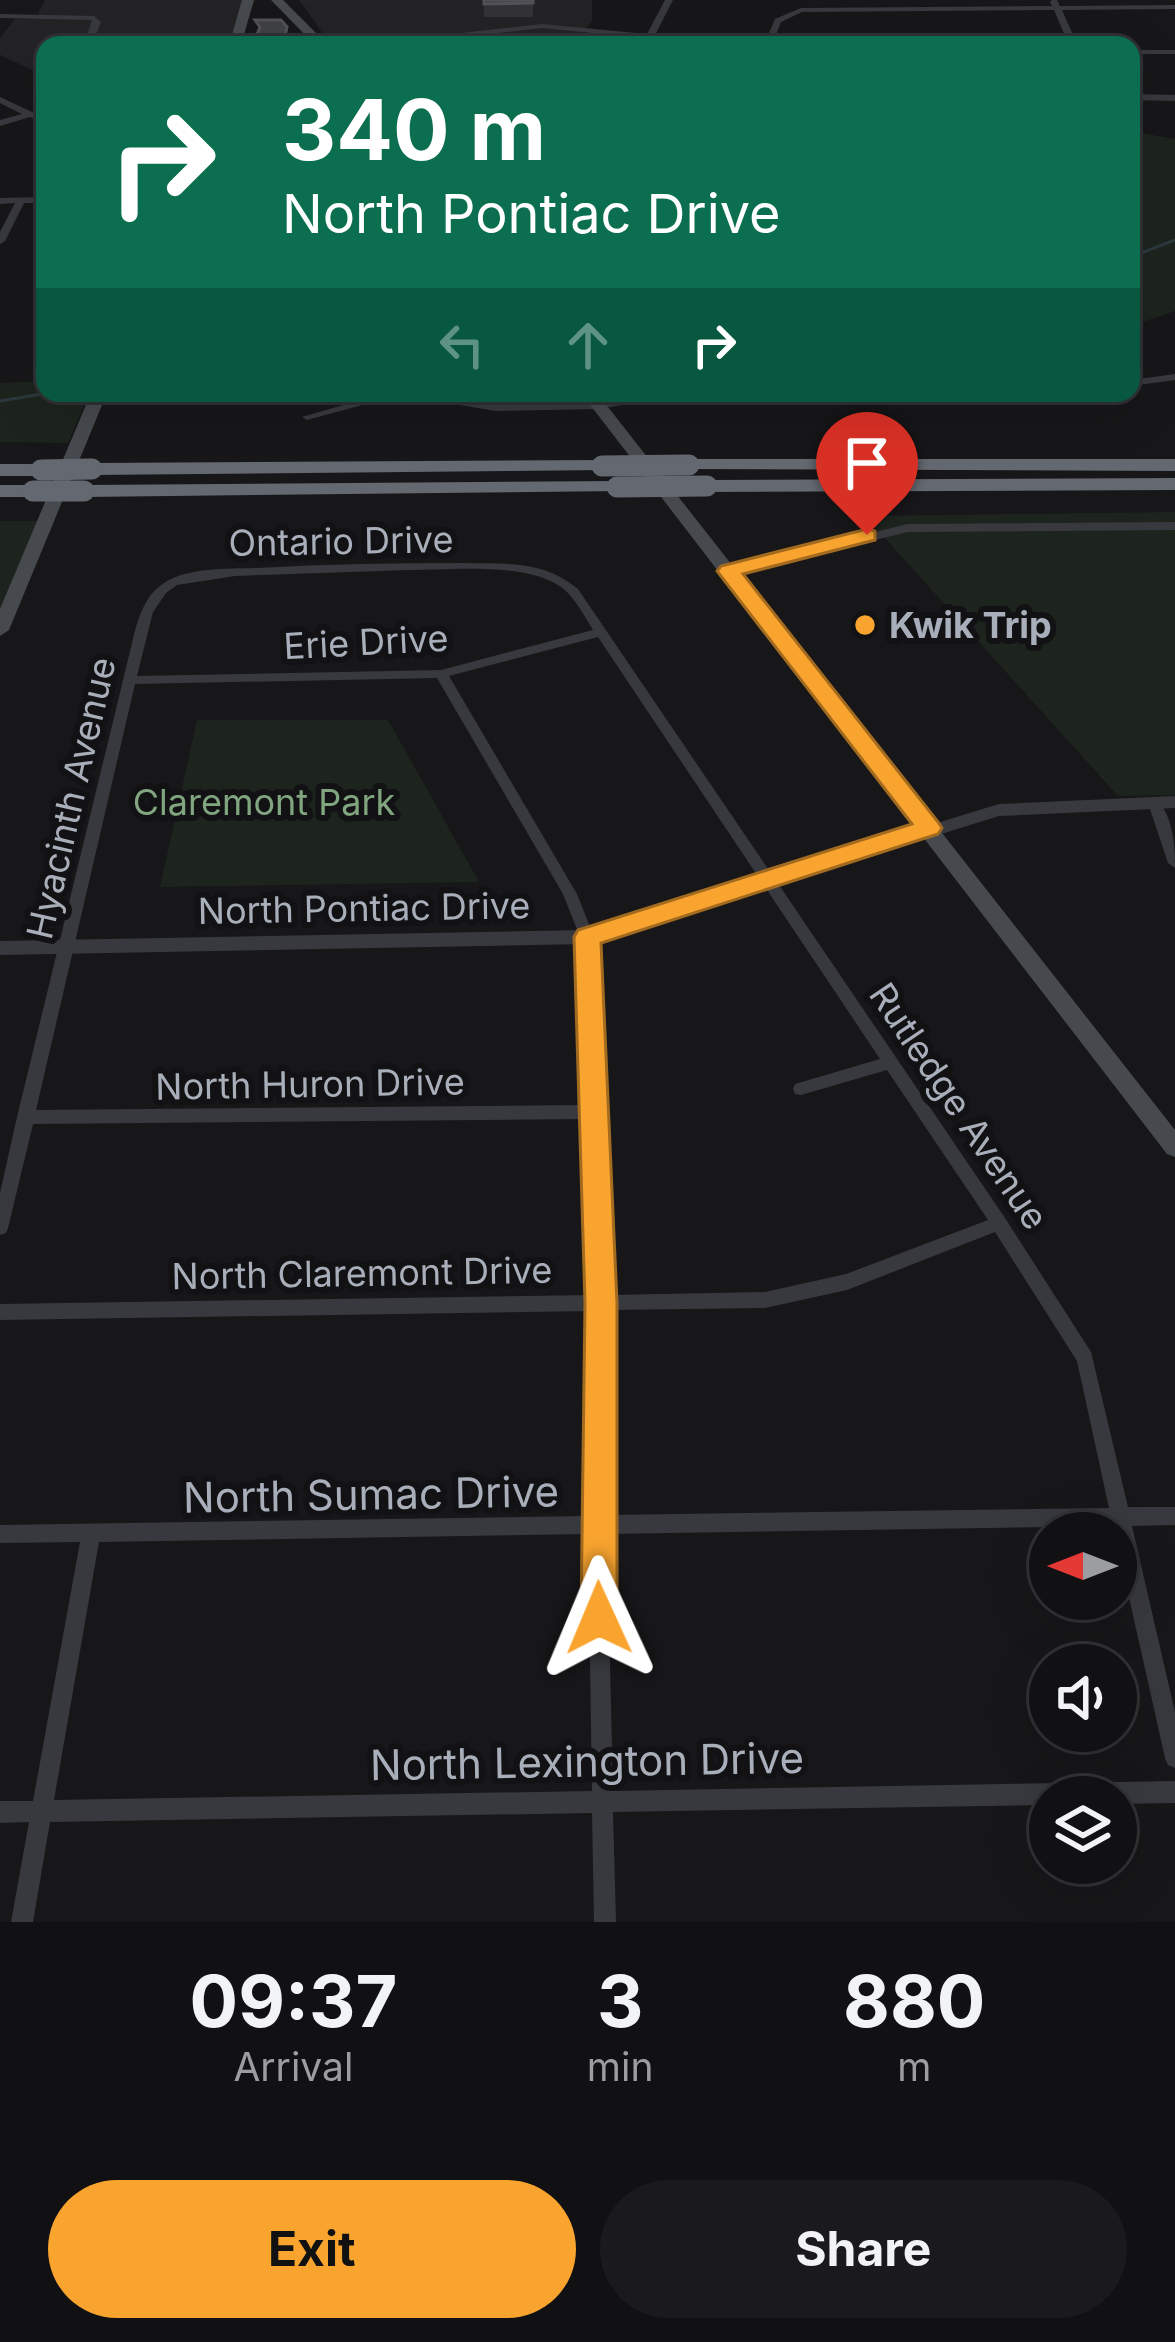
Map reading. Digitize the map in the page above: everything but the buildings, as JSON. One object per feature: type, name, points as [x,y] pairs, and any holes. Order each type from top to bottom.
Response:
[{"type":"highway","points":[[88,480],[602,466],[1175,465]]},
{"type":"highway","points":[[0,470],[37,480],[617,487],[1175,484]]},
{"type":"highway","points":[[0,491],[37,480]]},
{"type":"main road","points":[[238,36],[248,7],[288,3],[316,36]]},
{"type":"main road","points":[[0,630],[95,402]]},
{"type":"main road","points":[[596,402],[1175,1147]]},
{"type":"street","points":[[453,36],[542,26],[650,36],[669,0]]},
{"type":"street","points":[[772,36],[778,21],[801,10],[1054,4],[1175,7]]},
{"type":"street","points":[[1054,4],[1072,36]]},
{"type":"street","points":[[0,16],[94,18],[98,22],[92,36]]},
{"type":"street","points":[[1140,52],[1175,52]]},
{"type":"street","points":[[1140,97],[1175,98]]},
{"type":"street","points":[[0,100],[36,116]]},
{"type":"street","points":[[0,123],[31,114]]},
{"type":"street","points":[[0,200],[36,200]]},
{"type":"street","points":[[0,241],[21,200]]},
{"type":"street","points":[[1140,382],[1175,377]]},
{"type":"street","points":[[307,417],[362,402]]},
{"type":"street","points":[[458,402],[486,407],[563,402]]},
{"type":"street","points":[[728,571],[908,528],[1175,526]]},
{"type":"street","name":"Ontario Drive","points":[[155,595],[177,579],[239,572],[533,570]]},
{"type":"street","name":"Rutledge Avenue","points":[[533,570],[560,580],[574,592],[999,1223],[1084,1358],[1120,1512]]},
{"type":"street","name":"Hyacinth Avenue","points":[[0,1228],[130,680],[155,595]]},
{"type":"street","name":"Erie Drive","points":[[130,680],[441,674],[601,632]]},
{"type":"street","points":[[441,674],[570,894],[587,937],[601,1303],[597,1527],[605,1922]]},
{"type":"street","points":[[1155,802],[1175,863]]},
{"type":"street","name":"North Pontiac Drive","points":[[0,948],[587,937],[929,828],[1028,806],[1175,802]]},
{"type":"street","points":[[801,1089],[891,1063]]},
{"type":"street","name":"North Huron Drive","points":[[26,1117],[596,1112]]},
{"type":"street","name":"North Claremont Drive","points":[[0,1312],[765,1300],[808,1294],[999,1223]]},
{"type":"street","name":"North Sumac Drive","points":[[1137,1516],[1175,1516]]},
{"type":"street","name":"North Sumac Drive","points":[[0,1534],[1029,1518]]},
{"type":"street","points":[[22,1922],[91,1533]]},
{"type":"street","name":"Rutledge Avenue","points":[[1137,1588],[1175,1758]]},
{"type":"street","name":"North Lexington Drive","points":[[0,1812],[1175,1792]]},
{"type":"shaded area","points":[[45,0],[245,0],[231,36],[36,36],[36,72],[0,55],[0,38],[15,19],[36,18]]},
{"type":"shaded area","points":[[299,0],[592,0],[592,21],[580,36],[325,36]]},
{"type":"green space","points":[[1140,133],[1175,139],[1175,311],[1140,323]]},
{"type":"green space","points":[[36,381],[36,402],[85,402],[68,443],[0,442],[0,383]]},
{"type":"green space","points":[[1175,512],[1175,795],[1118,796],[865,516]]},
{"type":"green space","points":[[0,521],[46,521],[0,630]]},
{"type":"green space","name":"Claremont Park","points":[[197,720],[388,720],[479,882],[160,887]]},
{"type":"waterway","points":[[1140,254],[1175,240]]},
{"type":"waterway","points":[[0,401],[36,395]]},
{"type":"place","name":"Kwik Trip","points":[[865,625]]},
{"type":"route","points":[[599,1618],[601,1303],[587,937],[929,828],[728,571],[867,535]]}]
